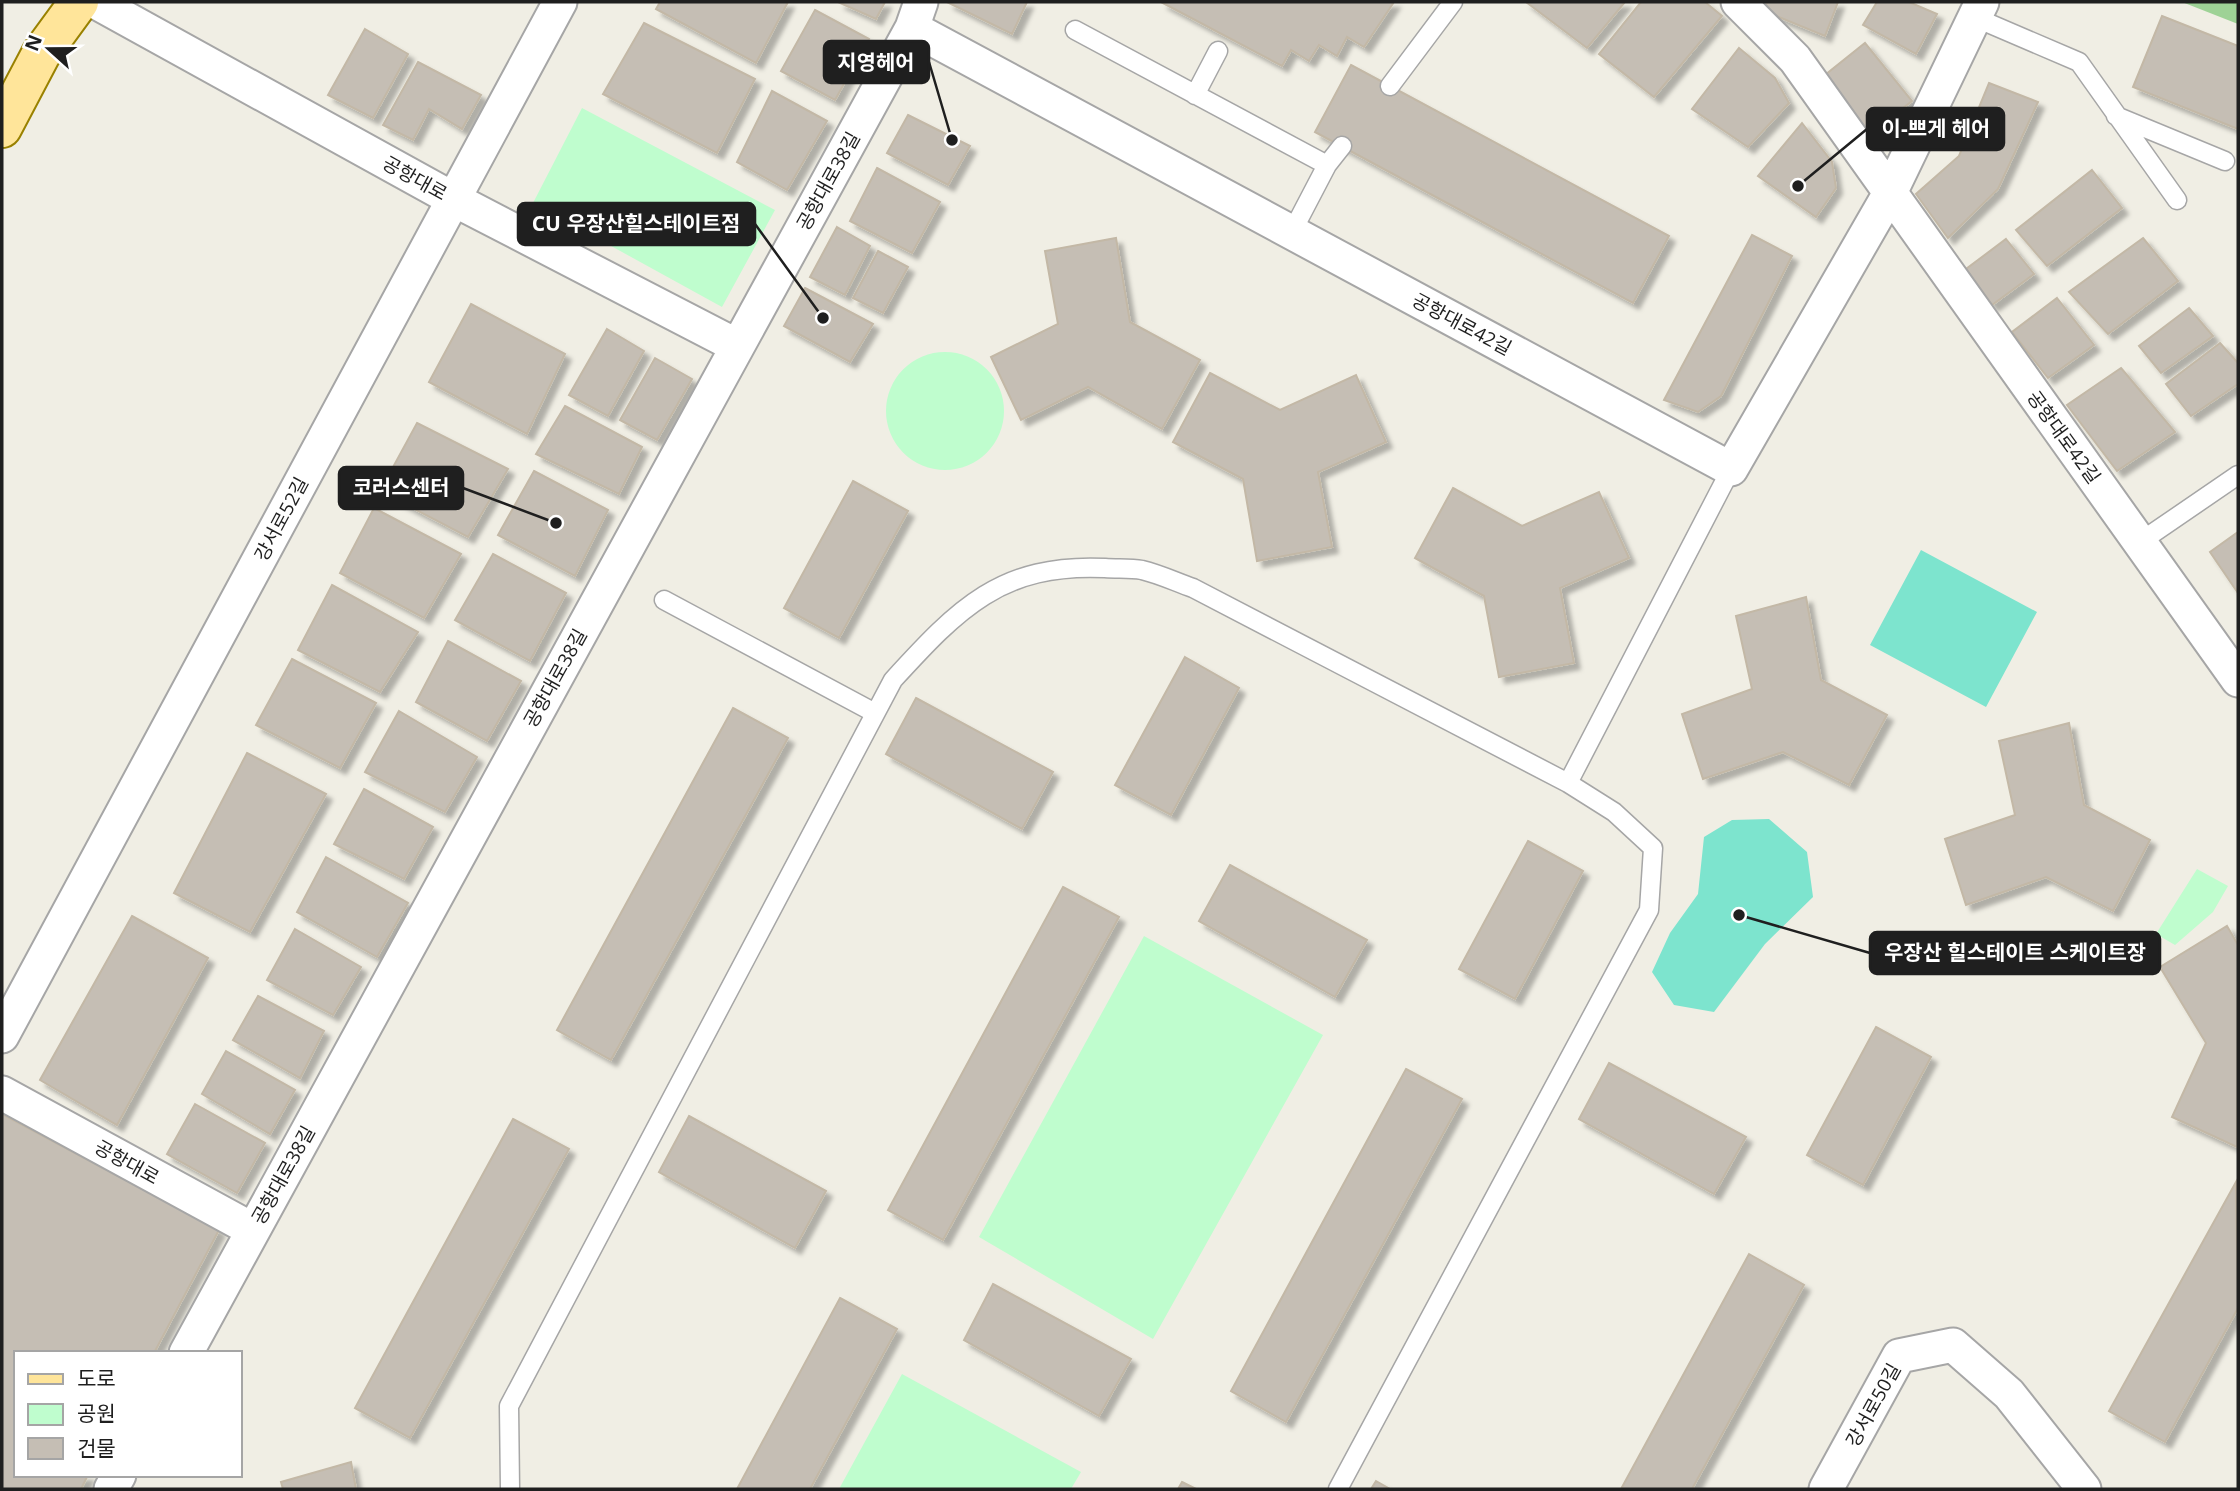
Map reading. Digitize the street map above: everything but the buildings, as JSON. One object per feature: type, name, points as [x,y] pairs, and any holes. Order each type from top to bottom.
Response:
[{"type":"main road","points":[[2,128],[41,54],[79,2]]},
{"type":"street","name":"공항대로","points":[[96,2],[453,199],[737,346]]},
{"type":"street","name":"강서로52길","points":[[2,1036],[560,2]]},
{"type":"street","name":"공항대로42길","points":[[1738,2],[1795,59],[2238,680]]},
{"type":"street","points":[[1731,469],[1889,193],[1978,10]]},
{"type":"street","name":"공항대로42길","points":[[916,15],[1292,232],[1731,469]]},
{"type":"street","name":"공항대로38길","points":[[187,1351],[916,15]]},
{"type":"street","name":"공항대로","points":[[2,1093],[253,1230]]},
{"type":"street","name":"강서로50길","points":[[1826,1489],[1899,1356],[1953,1345],[2009,1394],[2084,1489]]},
{"type":"lane","points":[[41,54],[61,2]]},
{"type":"lane","points":[[1390,86],[1453,2]]},
{"type":"lane","points":[[1978,10],[2079,62],[2177,200]]},
{"type":"lane","points":[[1076,30],[1327,165]]},
{"type":"lane","points":[[1195,95],[1218,51]]},
{"type":"lane","points":[[2116,116],[2225,161]]},
{"type":"lane","points":[[1292,232],[1327,165],[1342,146]]},
{"type":"lane","points":[[1568,783],[1731,469]]},
{"type":"lane","points":[[2140,542],[2238,475]]},
{"type":"lane","points":[[510,1489],[509,1406],[893,680],[939,630],[968,605],[1015,579],[1066,566],[1142,570],[1193,587],[1568,783],[1614,812],[1653,848],[1649,910],[1338,1489]]},
{"type":"lane","points":[[664,600],[875,713]]},
{"type":"green space","points":[[2182,2],[2238,2],[2238,24]]},
{"type":"green space","points":[[582,108],[775,210],[722,307],[533,203]]},
{"type":"green space","points":[[945,352],[968,356],[987,369],[1000,388],[1004,411],[1000,434],[987,453],[968,466],[945,470],[922,466],[903,453],[890,434],[886,411],[890,388],[903,369],[922,356]]},
{"type":"green space","points":[[2197,869],[2228,886],[2213,912],[2175,945],[2156,934]]},
{"type":"green space","points":[[1144,936],[1323,1035],[1153,1339],[979,1237]]},
{"type":"green space","points":[[902,1374],[1081,1472],[1071,1489],[839,1489]]},
{"type":"shaded area","points":[[1921,550],[2037,612],[1986,707],[1870,645]]},
{"type":"shaded area","points":[[1769,819],[1807,852],[1813,897],[1765,944],[1714,1012],[1674,1005],[1652,972],[1670,933],[1698,894],[1704,837],[1732,820]]},
{"type":"place","name":"지영헤어","points":[[952,140]]},
{"type":"place","name":"이-쁘게 헤어","points":[[1798,186]]},
{"type":"place","name":"CU 우장산힐스테이트점","points":[[823,318]]},
{"type":"place","name":"코러스센터","points":[[556,523]]},
{"type":"place","name":"우장산 힐스테이트 스케이트장","points":[[1739,915]]}]
